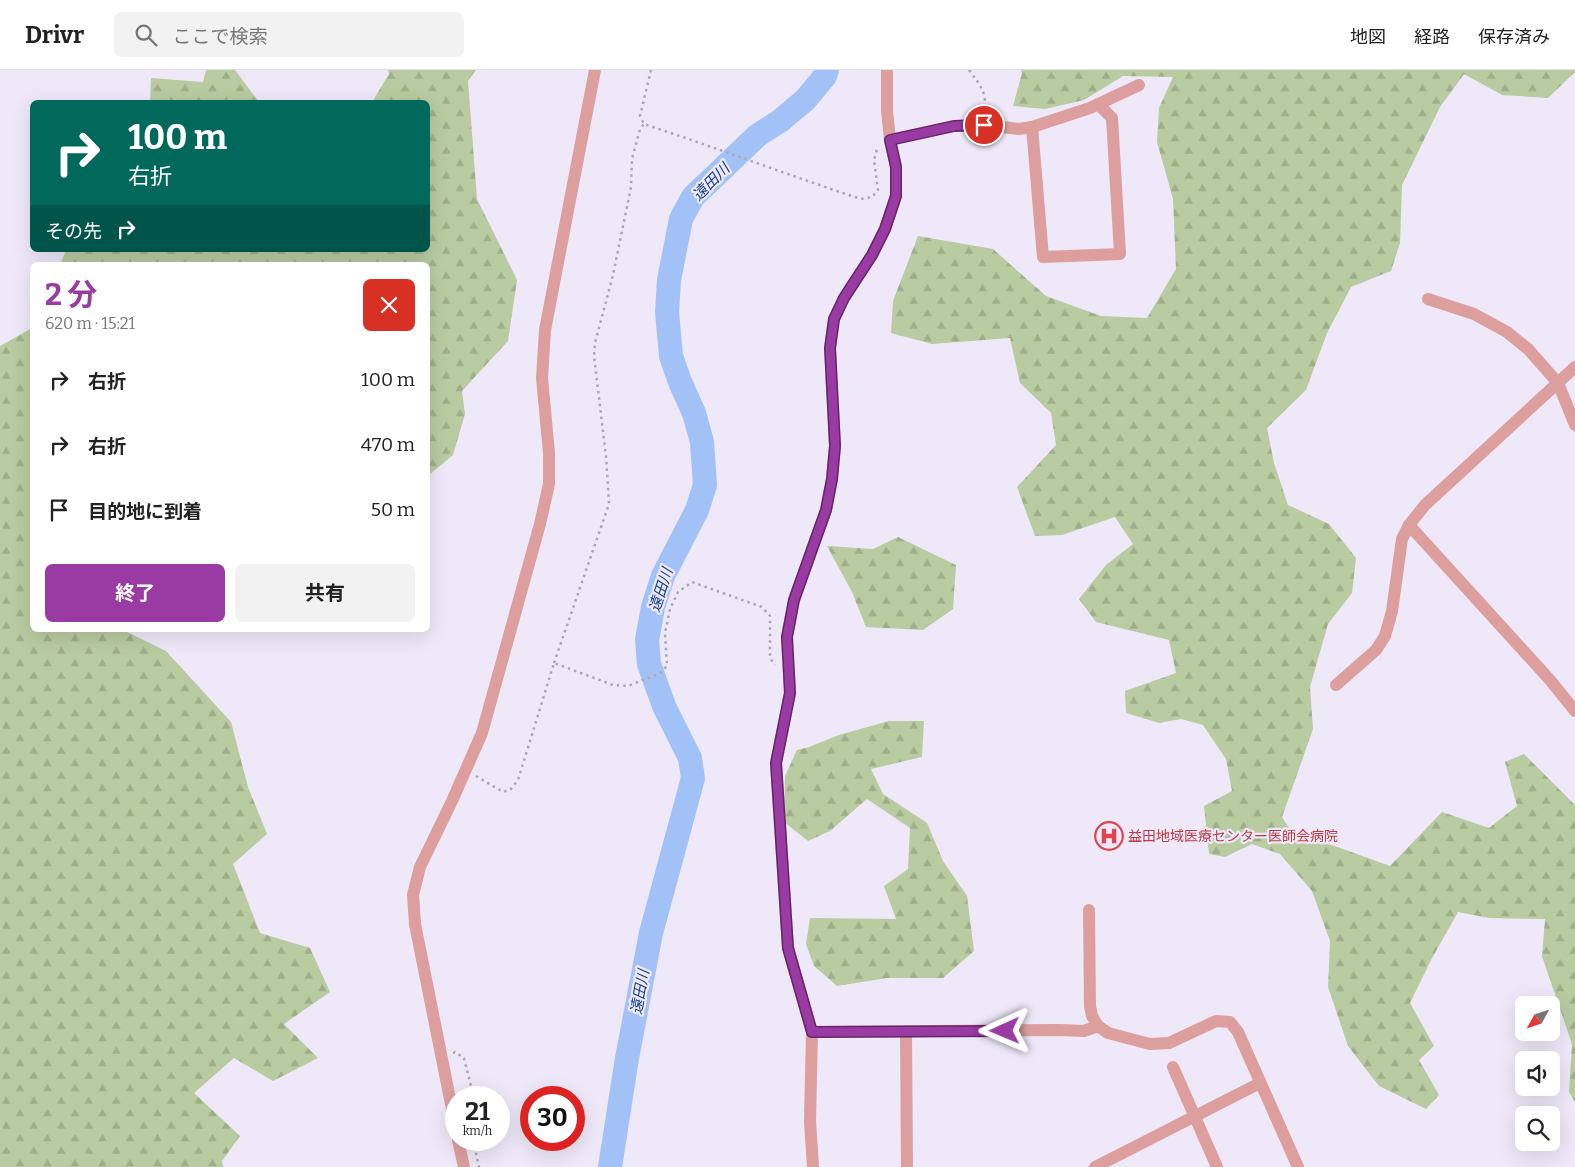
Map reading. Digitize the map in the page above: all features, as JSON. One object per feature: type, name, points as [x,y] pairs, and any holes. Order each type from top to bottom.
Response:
[{"type":"street","points":[[448,1086],[415,924],[413,895],[420,867],[482,733],[540,524],[549,484],[549,453],[542,378],[545,330],[595,70]]},
{"type":"street","points":[[813,1167],[810,1121],[812,1032],[788,948],[776,763],[790,693],[787,637],[794,600],[826,510],[832,479],[835,446],[830,348],[834,319],[844,298],[872,255],[885,229],[896,196],[896,167],[890,140],[887,112],[887,70]]},
{"type":"street","points":[[890,140],[954,126],[1032,127],[1098,104],[1139,85]]},
{"type":"street","points":[[1032,127],[1043,257],[1120,254],[1112,118],[1098,104]]},
{"type":"street","points":[[1428,299],[1474,314],[1507,332],[1528,349],[1558,383],[1575,425]]},
{"type":"street","points":[[1336,685],[1376,650],[1385,636],[1392,611],[1402,539],[1425,505],[1575,367]]},
{"type":"street","points":[[1410,525],[1550,680],[1575,711]]},
{"type":"street","points":[[1089,910],[1090,1006],[1092,1016],[1098,1026],[1108,1033],[1150,1044],[1169,1042],[1216,1021],[1230,1022],[1238,1032],[1298,1167]]},
{"type":"street","points":[[812,1032],[1084,1031],[1098,1026]]},
{"type":"street","points":[[906,1032],[908,1167]]},
{"type":"street","points":[[1173,1067],[1217,1167]]},
{"type":"street","points":[[1095,1167],[1117,1162],[1195,1117],[1260,1083]]},
{"type":"street","points":[[460,1151],[464,1167]]},
{"type":"path","points":[[651,70],[640,116],[644,124],[730,152],[776,171],[861,199],[872,196],[878,190],[874,160],[877,146],[890,140]]},
{"type":"path","points":[[969,70],[979,84],[986,99],[984,125]]},
{"type":"path","points":[[466,770],[503,792],[511,789],[518,780],[554,663],[609,504],[607,464],[594,343],[613,275],[631,188],[632,159],[640,129],[644,124]]},
{"type":"path","points":[[554,663],[613,685],[628,686],[660,673],[667,666],[665,633],[670,609],[678,592],[692,582],[762,607],[770,616],[770,658],[777,667],[788,671]]},
{"type":"path","points":[[442,1054],[455,1052],[464,1058],[471,1086]]},
{"type":"path","points":[[475,1151],[479,1167]]},
{"type":"green space","points":[[206,70],[235,70],[258,100],[150,100],[151,78],[203,82]]},
{"type":"green space","points":[[388,70],[476,70],[468,81],[477,199],[517,280],[508,341],[462,391],[465,414],[453,455],[430,474],[430,262],[61,262],[65,252],[430,252],[430,100],[373,100],[389,74]]},
{"type":"green space","points":[[1021,70],[1575,70],[1548,98],[1502,95],[1464,74],[1440,107],[1402,185],[1400,243],[1391,271],[1351,287],[1327,333],[1306,390],[1267,428],[1274,463],[1288,505],[1329,524],[1356,558],[1352,593],[1328,624],[1310,687],[1313,729],[1282,817],[1296,839],[1329,844],[1390,866],[1442,812],[1489,828],[1517,806],[1505,762],[1524,754],[1575,805],[1575,1102],[1569,1092],[1572,1044],[1560,1009],[1560,996],[1556,996],[1542,956],[1545,919],[1489,918],[1458,912],[1410,1003],[1434,1046],[1419,1060],[1439,1095],[1426,1109],[1379,1086],[1348,1046],[1328,987],[1330,941],[1312,891],[1280,854],[1252,844],[1225,857],[1209,854],[1204,806],[1232,791],[1226,759],[1203,725],[1181,719],[1159,723],[1126,713],[1125,691],[1176,673],[1169,640],[1096,622],[1079,599],[1106,565],[1133,544],[1115,517],[1062,535],[1035,536],[1017,487],[1056,445],[1051,413],[1020,383],[1010,338],[932,344],[891,333],[893,301],[918,236],[993,249],[1046,296],[1101,316],[1147,318],[1176,269],[1173,199],[1157,142],[1159,108],[1173,77],[1123,76],[1084,100],[1045,109],[1013,106],[1022,73]]},
{"type":"green space","points":[[30,329],[30,632],[127,632],[166,651],[231,722],[248,787],[267,834],[233,864],[260,933],[310,948],[330,992],[284,1024],[318,1058],[273,1081],[234,1058],[194,1093],[240,1136],[222,1161],[223,1167],[0,1167],[0,346]]},
{"type":"green space","points":[[898,537],[956,565],[953,609],[923,630],[866,627],[852,592],[827,546],[873,549]]},
{"type":"green space","points":[[889,721],[924,721],[922,757],[871,769],[883,794],[927,823],[943,861],[967,896],[974,951],[943,978],[887,978],[837,986],[814,966],[806,944],[810,918],[896,919],[884,886],[908,869],[910,828],[867,799],[830,831],[808,841],[784,822],[785,776],[797,750],[839,735]]},
{"type":"waterway","name":"遠田川","points":[[610,1167],[627,1058],[651,933],[693,778],[690,758],[664,706],[649,664],[647,640],[653,607],[663,576],[697,510],[705,485],[702,442],[694,413],[671,356],[667,312],[669,280],[681,219],[693,197],[758,135],[780,121],[805,100],[825,76],[827,70]]},
{"type":"place","name":"益田地域医療センター医師会病院","points":[[1109,836]]},
{"type":"route","points":[[984,125],[954,126],[890,140],[896,167],[896,196],[885,229],[872,255],[844,298],[834,319],[830,348],[835,446],[832,479],[826,510],[794,600],[787,637],[790,693],[781,730],[776,763],[788,948],[812,1032],[1005,1031]]}]
